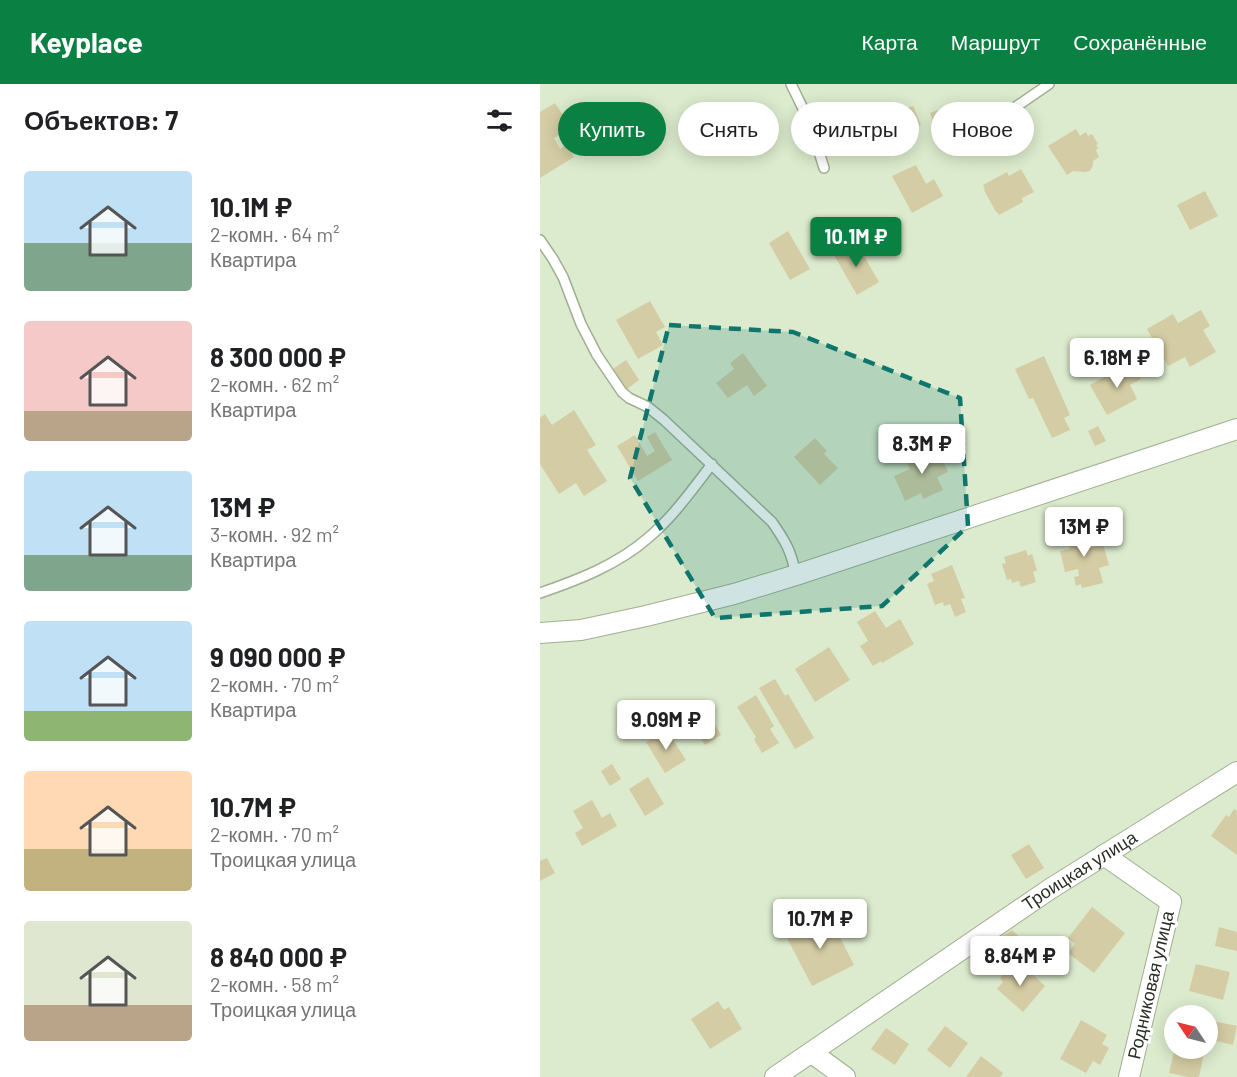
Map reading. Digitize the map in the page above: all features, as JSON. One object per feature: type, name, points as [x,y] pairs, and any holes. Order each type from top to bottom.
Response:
[{"type":"street","points":[[540,633],[581,630],[735,594],[1237,429]]},
{"type":"street","name":"Троицкая улица","points":[[775,1077],[1050,889],[1237,772]]},
{"type":"street","name":"Родниковая улица","points":[[1104,855],[1171,902],[1129,1077]]},
{"type":"street","points":[[812,1053],[844,1077]]},
{"type":"lane","points":[[791,84],[810,123],[824,168]]},
{"type":"lane","points":[[1023,102],[1049,84]]},
{"type":"lane","points":[[540,240],[563,277],[581,324],[597,355],[622,392],[648,407],[664,420],[772,522],[791,554],[796,575]]},
{"type":"lane","points":[[540,593],[575,581],[611,564],[647,540],[685,500],[711,464]]},
{"type":"highlighted area","points":[[669,325],[793,332],[960,398],[968,526],[882,606],[715,618],[630,478]]},
{"type":"building","points":[[555,103],[558,108],[558,136],[554,138],[558,145],[558,156],[574,157],[540,178],[540,112]]},
{"type":"building","points":[[1076,129],[1080,136],[1086,132],[1088,136],[1092,134],[1098,144],[1096,151],[1099,157],[1093,161],[1090,171],[1073,171],[1067,175],[1048,146]]},
{"type":"building","points":[[916,165],[926,184],[934,179],[943,196],[912,213],[892,176]]},
{"type":"building","points":[[1021,169],[1034,192],[1022,198],[1023,202],[999,215],[983,185],[1007,172],[1009,176]]},
{"type":"building","points":[[1205,191],[1218,216],[1190,230],[1177,205]]},
{"type":"building","points":[[788,231],[810,269],[790,280],[769,243]]},
{"type":"building","points":[[856,242],[879,282],[857,295],[834,255]]},
{"type":"building","points":[[650,301],[665,327],[656,332],[663,345],[638,359],[616,320]]},
{"type":"building","points":[[1201,310],[1210,326],[1203,330],[1216,352],[1190,367],[1185,357],[1168,366],[1147,329],[1173,314],[1178,323]]},
{"type":"building","points":[[743,353],[767,386],[754,396],[747,385],[728,398],[716,383],[734,369],[730,363]]},
{"type":"building","points":[[1044,356],[1070,415],[1064,418],[1070,430],[1052,438],[1033,398],[1029,399],[1015,369]]},
{"type":"building","points":[[626,360],[639,380],[627,389],[613,369]]},
{"type":"building","points":[[1132,362],[1141,379],[1130,385],[1137,399],[1107,415],[1090,385]]},
{"type":"building","points":[[574,410],[596,445],[587,450],[607,481],[584,496],[576,483],[559,494],[540,464],[540,418],[545,414],[552,425]]},
{"type":"building","points":[[1098,426],[1106,441],[1095,446],[1088,431]]},
{"type":"building","points":[[655,432],[672,460],[638,481],[617,446],[635,435],[647,456],[655,451],[647,437]]},
{"type":"building","points":[[815,438],[827,451],[824,454],[838,468],[820,485],[794,457]]},
{"type":"building","points":[[936,445],[948,472],[937,477],[943,490],[923,499],[921,493],[905,501],[894,476],[910,469],[905,460]]},
{"type":"building","points":[[1086,526],[1091,548],[1103,544],[1109,565],[1099,568],[1103,583],[1082,588],[1081,584],[1076,586],[1074,577],[1079,576],[1078,569],[1065,572],[1060,551],[1070,549],[1066,531]]},
{"type":"building","points":[[1026,550],[1028,556],[1032,554],[1037,570],[1033,572],[1036,582],[1021,587],[1019,581],[1012,583],[1011,579],[1007,580],[1002,564],[1006,563],[1004,557]]},
{"type":"building","points":[[952,565],[965,598],[961,599],[966,612],[955,617],[950,604],[944,606],[943,602],[935,605],[927,584],[934,581],[931,574]]},
{"type":"building","points":[[875,611],[886,628],[900,619],[914,644],[873,666],[860,646],[868,641],[857,622]]},
{"type":"building","points":[[829,647],[850,680],[815,702],[795,669]]},
{"type":"building","points":[[775,679],[785,696],[788,694],[814,738],[795,749],[759,688]]},
{"type":"building","points":[[756,695],[774,726],[770,729],[779,743],[762,753],[754,739],[756,737],[737,707]]},
{"type":"building","points":[[707,711],[721,735],[705,745],[690,721]]},
{"type":"building","points":[[666,729],[686,760],[665,773],[646,742]]},
{"type":"building","points":[[612,764],[621,779],[610,786],[601,771]]},
{"type":"building","points":[[648,777],[664,804],[645,816],[629,789]]},
{"type":"building","points":[[592,800],[602,818],[610,813],[617,826],[582,846],[575,833],[583,828],[573,811]]},
{"type":"building","points":[[1234,809],[1237,811],[1237,855],[1211,836],[1226,815],[1229,817]]},
{"type":"building","points":[[1029,844],[1044,868],[1026,879],[1011,855]]},
{"type":"building","points":[[547,858],[555,873],[540,881],[540,861]]},
{"type":"building","points":[[1092,907],[1125,933],[1094,973],[1068,953],[1075,944],[1068,938]]},
{"type":"building","points":[[828,914],[854,965],[812,986],[786,936]]},
{"type":"building","points":[[1219,927],[1237,932],[1237,951],[1215,946]]},
{"type":"building","points":[[1012,930],[1026,943],[1015,956],[997,940]]},
{"type":"building","points":[[1020,963],[1045,986],[1023,1012],[997,989],[1003,982],[1000,978],[1010,967],[1013,970]]},
{"type":"building","points":[[1196,964],[1230,972],[1223,1000],[1189,991]]},
{"type":"building","points":[[718,1001],[724,1010],[729,1007],[742,1029],[710,1049],[691,1019]]},
{"type":"building","points":[[1081,1020],[1107,1035],[1102,1044],[1109,1048],[1100,1065],[1093,1061],[1086,1073],[1060,1059]]},
{"type":"building","points":[[1218,1022],[1237,1026],[1233,1045],[1218,1041]]},
{"type":"building","points":[[945,1026],[968,1043],[950,1068],[927,1050]]},
{"type":"building","points":[[886,1028],[909,1044],[895,1065],[871,1049]]},
{"type":"building","points":[[981,1056],[1003,1073],[1000,1077],[966,1077]]},
{"type":"building","points":[[1172,1059],[1203,1059],[1199,1077],[1169,1073]]}]
